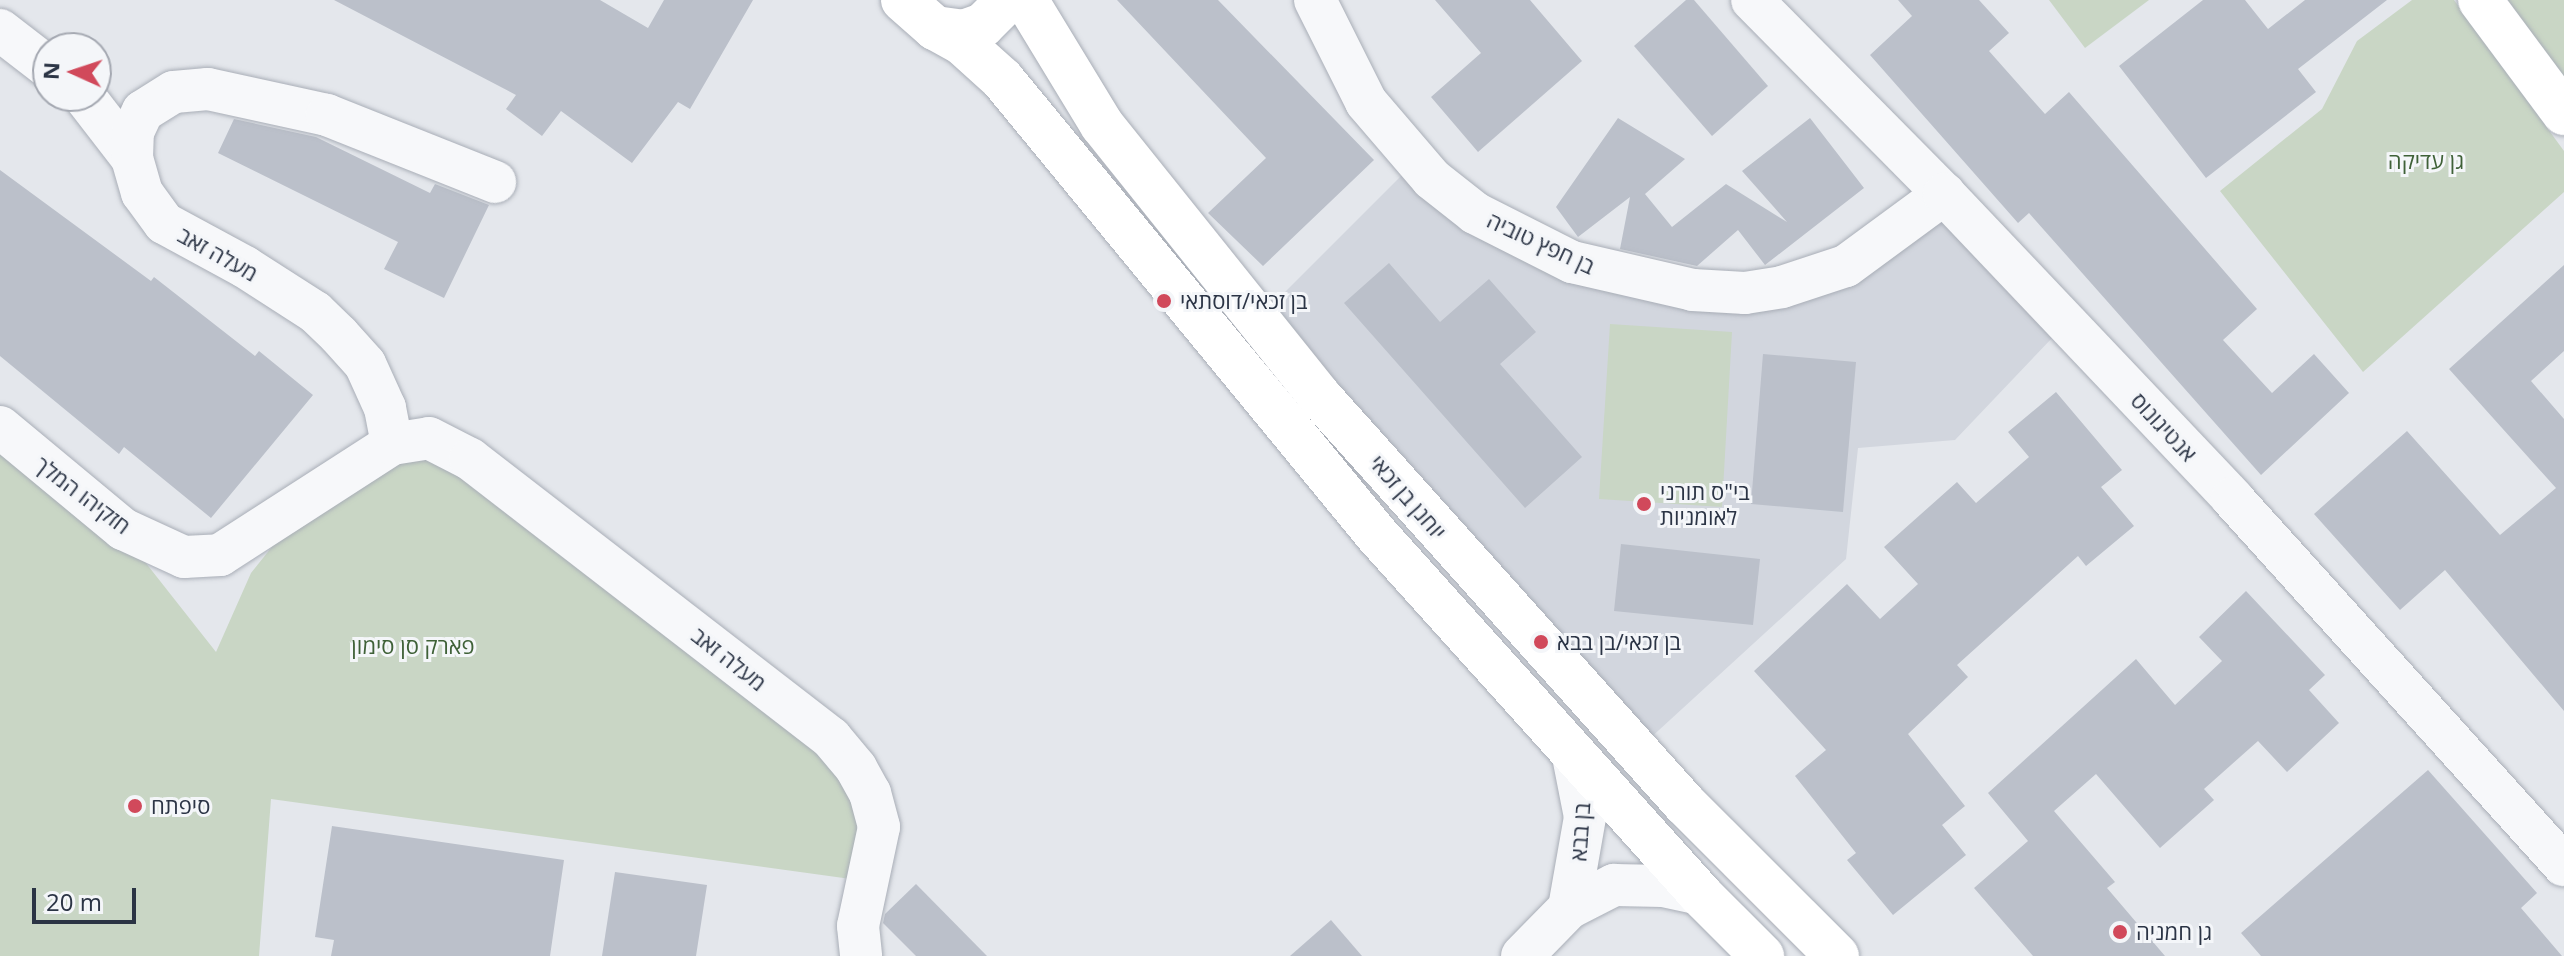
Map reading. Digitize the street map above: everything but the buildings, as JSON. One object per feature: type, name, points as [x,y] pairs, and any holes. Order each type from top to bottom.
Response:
[{"type":"street","points":[[909,10],[973,29],[999,13],[1008,0]]},
{"type":"street","name":"יוחנן בן זכאי","points":[[1026,0],[1102,125],[1319,396],[1685,804],[1837,956]]},
{"type":"street","name":"בן חפץ טוביה","points":[[1315,0],[1366,102],[1432,179],[1475,213],[1572,262],[1693,290],[1745,293],[1782,287],[1846,266],[1944,194]]},
{"type":"street","name":"אנטיגונוס","points":[[1752,0],[1944,194],[2232,498],[2564,865]]},
{"type":"street","points":[[2480,0],[2564,113]]},
{"type":"street","points":[[909,10],[981,58],[1029,109],[1377,535],[1573,756],[1700,894],[1762,956]]},
{"type":"street","points":[[0,30],[32,55]]},
{"type":"street","name":"מעלה זאב","points":[[392,444],[385,408],[365,364],[339,335],[257,274],[164,223],[142,193],[132,158],[133,132],[143,111],[174,92],[208,89],[327,115],[495,182]]},
{"type":"street","points":[[96,112],[132,158]]},
{"type":"street","name":"חזקיהו המלך","points":[[0,427],[123,529],[184,557],[220,555]]},
{"type":"street","name":"מעלה זאב","points":[[220,555],[392,444],[429,438],[470,459],[831,738],[870,793],[879,827],[858,926],[861,956]]},
{"type":"street","name":"בן בבא","points":[[1569,908],[1585,817],[1573,756]]},
{"type":"street","name":"בן בבא","points":[[1522,956],[1569,908],[1614,885],[1663,886],[1700,894]]},
{"type":"shaded area","name":"בי\"ס תורני לאומניות","points":[[1406,171],[1495,231],[1785,297],[1944,203],[2054,336],[1955,440],[1858,448],[1846,559],[1647,741],[1265,312]]},
{"type":"green space","points":[[2049,0],[2149,0],[2085,48]]},
{"type":"green space","name":"גן עדיקה","points":[[2412,0],[2454,0],[2564,151],[2564,192],[2363,372],[2220,191],[2322,109],[2357,41]]},
{"type":"green space","points":[[2508,0],[2564,0],[2564,80]]},
{"type":"green space","points":[[1610,324],[1732,332],[1722,507],[1599,499]]},
{"type":"green space","name":"פארק סן סימון","points":[[0,440],[138,553],[216,652],[251,573],[287,528],[390,452],[448,457],[831,751],[862,829],[858,880],[271,799],[259,956],[0,956]]},
{"type":"place","name":"בן זכאי/דוסתאי","points":[[1164,301]]},
{"type":"place","name":"בי\"ס תורני לאומניות","points":[[1644,504]]},
{"type":"place","name":"בן זכאי/בן בבא","points":[[1541,642]]},
{"type":"place","name":"סיפתח","points":[[135,806]]},
{"type":"place","name":"גן חמניה","points":[[2120,932]]}]
